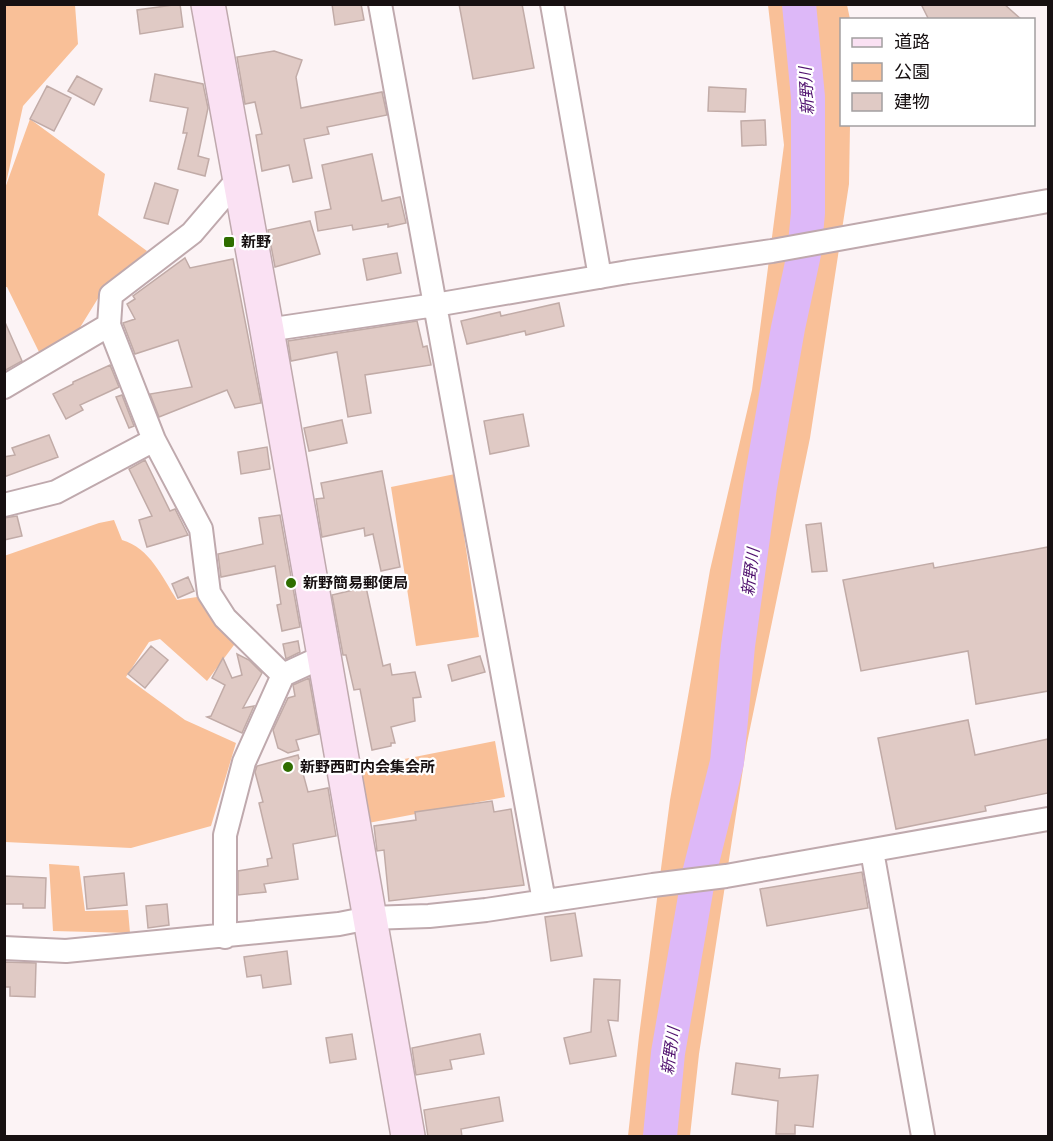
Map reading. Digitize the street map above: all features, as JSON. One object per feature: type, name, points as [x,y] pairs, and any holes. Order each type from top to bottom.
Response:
[{"type":"street","points":[[208,4],[408,1137]]},
{"type":"street","points":[[380,4],[544,901]]},
{"type":"street","points":[[552,4],[600,277]]},
{"type":"street","points":[[239,178],[192,233],[111,295],[109,325],[154,440],[201,529],[209,593],[225,618],[283,675]]},
{"type":"street","points":[[267,330],[772,251],[1048,201]]},
{"type":"street","points":[[4,387],[109,325]]},
{"type":"street","points":[[4,505],[56,492],[154,440]]},
{"type":"street","points":[[225,937],[225,835],[244,762],[283,675],[324,656]]},
{"type":"street","points":[[4,948],[66,951],[225,937],[339,924],[369,918],[475,911],[726,876],[1048,819]]},
{"type":"street","points":[[872,851],[922,1137]]},
{"type":"green space","points":[[5,5],[75,5],[78,44],[23,106],[5,188]]},
{"type":"green space","points":[[768,5],[847,5],[850,18],[840,18],[840,126],[850,126],[849,184],[810,438],[747,743],[699,1054],[690,1136],[628,1136],[670,800],[710,570],[752,390],[784,145]]},
{"type":"green space","points":[[30,119],[105,174],[98,215],[147,251],[105,287],[76,334],[39,352],[5,287],[5,188]]},
{"type":"green space","points":[[455,474],[479,637],[416,646],[391,487]]},
{"type":"green space","points":[[114,520],[122,540],[132,544],[148,556],[177,600],[197,597],[240,637],[207,681],[160,639],[149,642],[126,677],[185,720],[236,743],[211,826],[131,848],[5,842],[4,556],[99,523]]},
{"type":"green space","points":[[495,741],[505,797],[363,824],[354,769]]},
{"type":"green space","points":[[49,864],[79,866],[85,911],[128,910],[130,933],[53,931]]},
{"type":"building","points":[[180,4],[183,27],[140,34],[137,10]]},
{"type":"building","points":[[332,4],[361,4],[364,20],[335,25]]},
{"type":"building","points":[[459,4],[522,4],[534,68],[473,79]]},
{"type":"building","points":[[921,4],[1004,4],[1020,18],[928,18]]},
{"type":"building","points":[[274,51],[302,60],[296,77],[301,108],[382,92],[387,115],[327,127],[329,134],[304,139],[312,178],[293,182],[289,165],[262,171],[256,135],[262,134],[255,102],[245,104],[237,57]]},
{"type":"building","points":[[155,74],[203,84],[208,108],[198,156],[209,159],[205,176],[178,169],[187,133],[183,133],[188,108],[150,101]]},
{"type":"building","points":[[77,76],[102,89],[94,105],[68,91]]},
{"type":"building","points":[[47,86],[71,98],[54,131],[30,119]]},
{"type":"building","points":[[709,87],[746,89],[745,112],[708,111]]},
{"type":"building","points":[[765,120],[766,145],[742,146],[741,121]]},
{"type":"building","points":[[372,154],[382,201],[400,197],[406,223],[353,230],[352,225],[318,231],[315,212],[331,209],[322,165]]},
{"type":"building","points":[[155,183],[178,190],[168,224],[144,218]]},
{"type":"building","points":[[310,221],[320,254],[275,267],[268,230]]},
{"type":"building","points":[[397,253],[401,273],[367,280],[363,259]]},
{"type":"building","points":[[185,258],[190,268],[233,259],[261,403],[235,408],[227,390],[159,417],[150,394],[192,387],[178,340],[135,354],[123,323],[135,319],[127,304],[135,299],[133,296]]},
{"type":"building","points":[[559,303],[564,326],[526,335],[525,331],[467,344],[461,321],[500,312],[501,316]]},
{"type":"building","points":[[4,320],[22,361],[4,371]]},
{"type":"building","points":[[417,321],[423,347],[427,346],[431,365],[365,375],[371,413],[348,417],[337,352],[291,361],[288,341]]},
{"type":"building","points":[[110,365],[119,387],[80,405],[83,410],[66,419],[53,394]]},
{"type":"building","points":[[122,395],[134,426],[129,428],[116,397]]},
{"type":"building","points":[[523,414],[529,446],[490,454],[484,421]]},
{"type":"building","points":[[342,420],[347,443],[309,451],[304,428]]},
{"type":"building","points":[[49,435],[58,457],[4,477],[4,457],[15,455],[12,448]]},
{"type":"building","points":[[267,447],[270,469],[241,474],[238,452]]},
{"type":"building","points":[[145,460],[170,511],[175,509],[188,535],[147,547],[139,520],[152,516],[129,469]]},
{"type":"building","points":[[382,471],[400,567],[381,571],[373,534],[365,536],[364,528],[322,537],[316,499],[324,498],[321,483]]},
{"type":"building","points":[[280,515],[300,627],[282,631],[277,605],[281,604],[275,566],[221,577],[218,554],[263,544],[259,518]]},
{"type":"building","points":[[17,516],[22,536],[4,540],[4,518]]},
{"type":"building","points":[[821,523],[827,571],[812,572],[806,525]]},
{"type":"building","points":[[1048,547],[1048,691],[976,704],[968,651],[861,671],[843,580],[933,563],[934,568]]},
{"type":"building","points":[[188,577],[194,591],[178,598],[172,584]]},
{"type":"building","points":[[366,587],[383,666],[390,664],[392,675],[415,672],[421,697],[413,698],[415,721],[391,727],[395,743],[372,750],[360,689],[354,690],[346,655],[343,655],[332,595]]},
{"type":"building","points":[[298,641],[300,652],[286,659],[283,644]]},
{"type":"building","points":[[151,646],[168,660],[145,688],[128,674]]},
{"type":"building","points":[[237,654],[249,660],[262,673],[243,708],[254,706],[242,733],[207,717],[211,716],[225,685],[212,678],[223,658],[232,678],[242,675]]},
{"type":"building","points":[[480,656],[485,672],[452,681],[448,665]]},
{"type":"building","points":[[309,678],[319,734],[296,740],[299,750],[288,753],[278,748],[273,730],[288,698],[295,696],[293,685]]},
{"type":"building","points":[[968,720],[975,755],[1048,739],[1048,793],[985,806],[986,811],[896,829],[878,738]]},
{"type":"building","points":[[298,755],[308,792],[328,788],[336,836],[293,844],[298,879],[264,884],[266,892],[238,895],[238,871],[268,866],[267,859],[272,858],[259,803],[263,802],[255,772],[257,766]]},
{"type":"building","points":[[492,801],[494,812],[511,809],[524,885],[389,901],[384,850],[377,851],[374,826],[416,820],[415,812]]},
{"type":"building","points":[[862,872],[868,908],[767,926],[760,889]]},
{"type":"building","points":[[124,873],[127,905],[87,909],[84,877]]},
{"type":"building","points":[[4,876],[46,878],[45,908],[23,908],[23,904],[4,904]]},
{"type":"building","points":[[167,904],[169,925],[148,928],[146,906]]},
{"type":"building","points":[[575,913],[582,956],[551,961],[545,917]]},
{"type":"building","points":[[287,951],[291,984],[263,988],[261,975],[247,977],[244,957]]},
{"type":"building","points":[[4,962],[36,963],[35,997],[10,996],[10,987],[4,987]]},
{"type":"building","points":[[594,979],[620,980],[618,1021],[608,1020],[616,1056],[570,1064],[564,1038],[591,1032]]},
{"type":"building","points":[[352,1034],[356,1059],[330,1063],[326,1038]]},
{"type":"building","points":[[480,1034],[484,1054],[450,1060],[452,1069],[416,1075],[412,1048]]},
{"type":"building","points":[[736,1063],[780,1069],[779,1078],[818,1075],[813,1127],[795,1125],[795,1134],[776,1134],[778,1101],[732,1094]]},
{"type":"building","points":[[499,1097],[503,1121],[461,1129],[462,1137],[428,1137],[424,1110]]},
{"type":"waterway","name":"新野川","points":[[660,1136],[668,1053],[699,874],[727,762],[738,646],[760,487],[788,328],[804,254],[808,213],[808,97],[799,4]]},
{"type":"place","name":"新野","points":[[229,242]]},
{"type":"place","name":"新野簡易郵便局","points":[[291,583]]},
{"type":"place","name":"新野西町内会集会所","points":[[288,767]]}]
